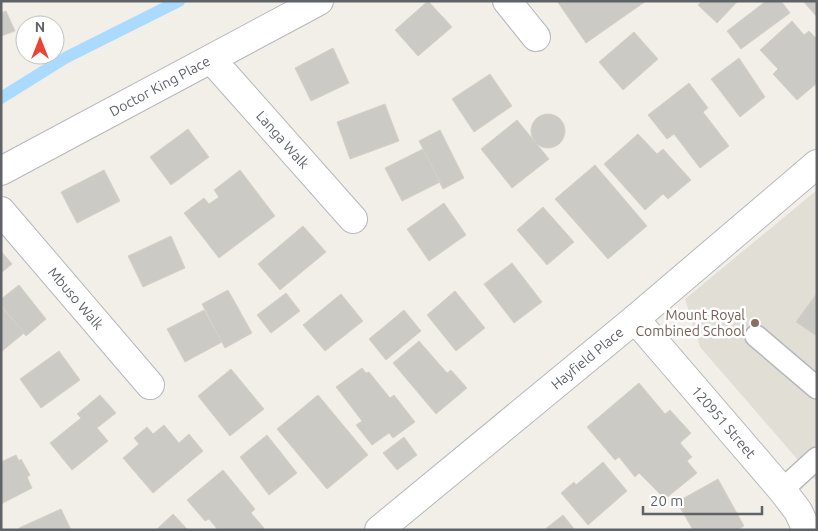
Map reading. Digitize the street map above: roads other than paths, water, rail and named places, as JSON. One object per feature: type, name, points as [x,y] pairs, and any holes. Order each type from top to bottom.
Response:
[{"type":"street","name":"Doctor King Place","points":[[1,171],[319,1]]},
{"type":"street","points":[[507,1],[536,37]]},
{"type":"street","name":"Langa Walk","points":[[211,59],[354,219]]},
{"type":"street","name":"Hayfield Place","points":[[379,530],[635,319],[817,164]]},
{"type":"street","name":"Mbuso Walk","points":[[1,211],[150,385]]},
{"type":"street","name":"120951 Street","points":[[635,319],[782,490],[798,511],[807,530]]},
{"type":"lane","points":[[756,336],[817,388]]},
{"type":"lane","points":[[782,490],[817,458]]},
{"type":"waterway","points":[[1,98],[65,58],[179,1]]},
{"type":"place","name":"Mount Royal Combined School","points":[[755,323]]}]
